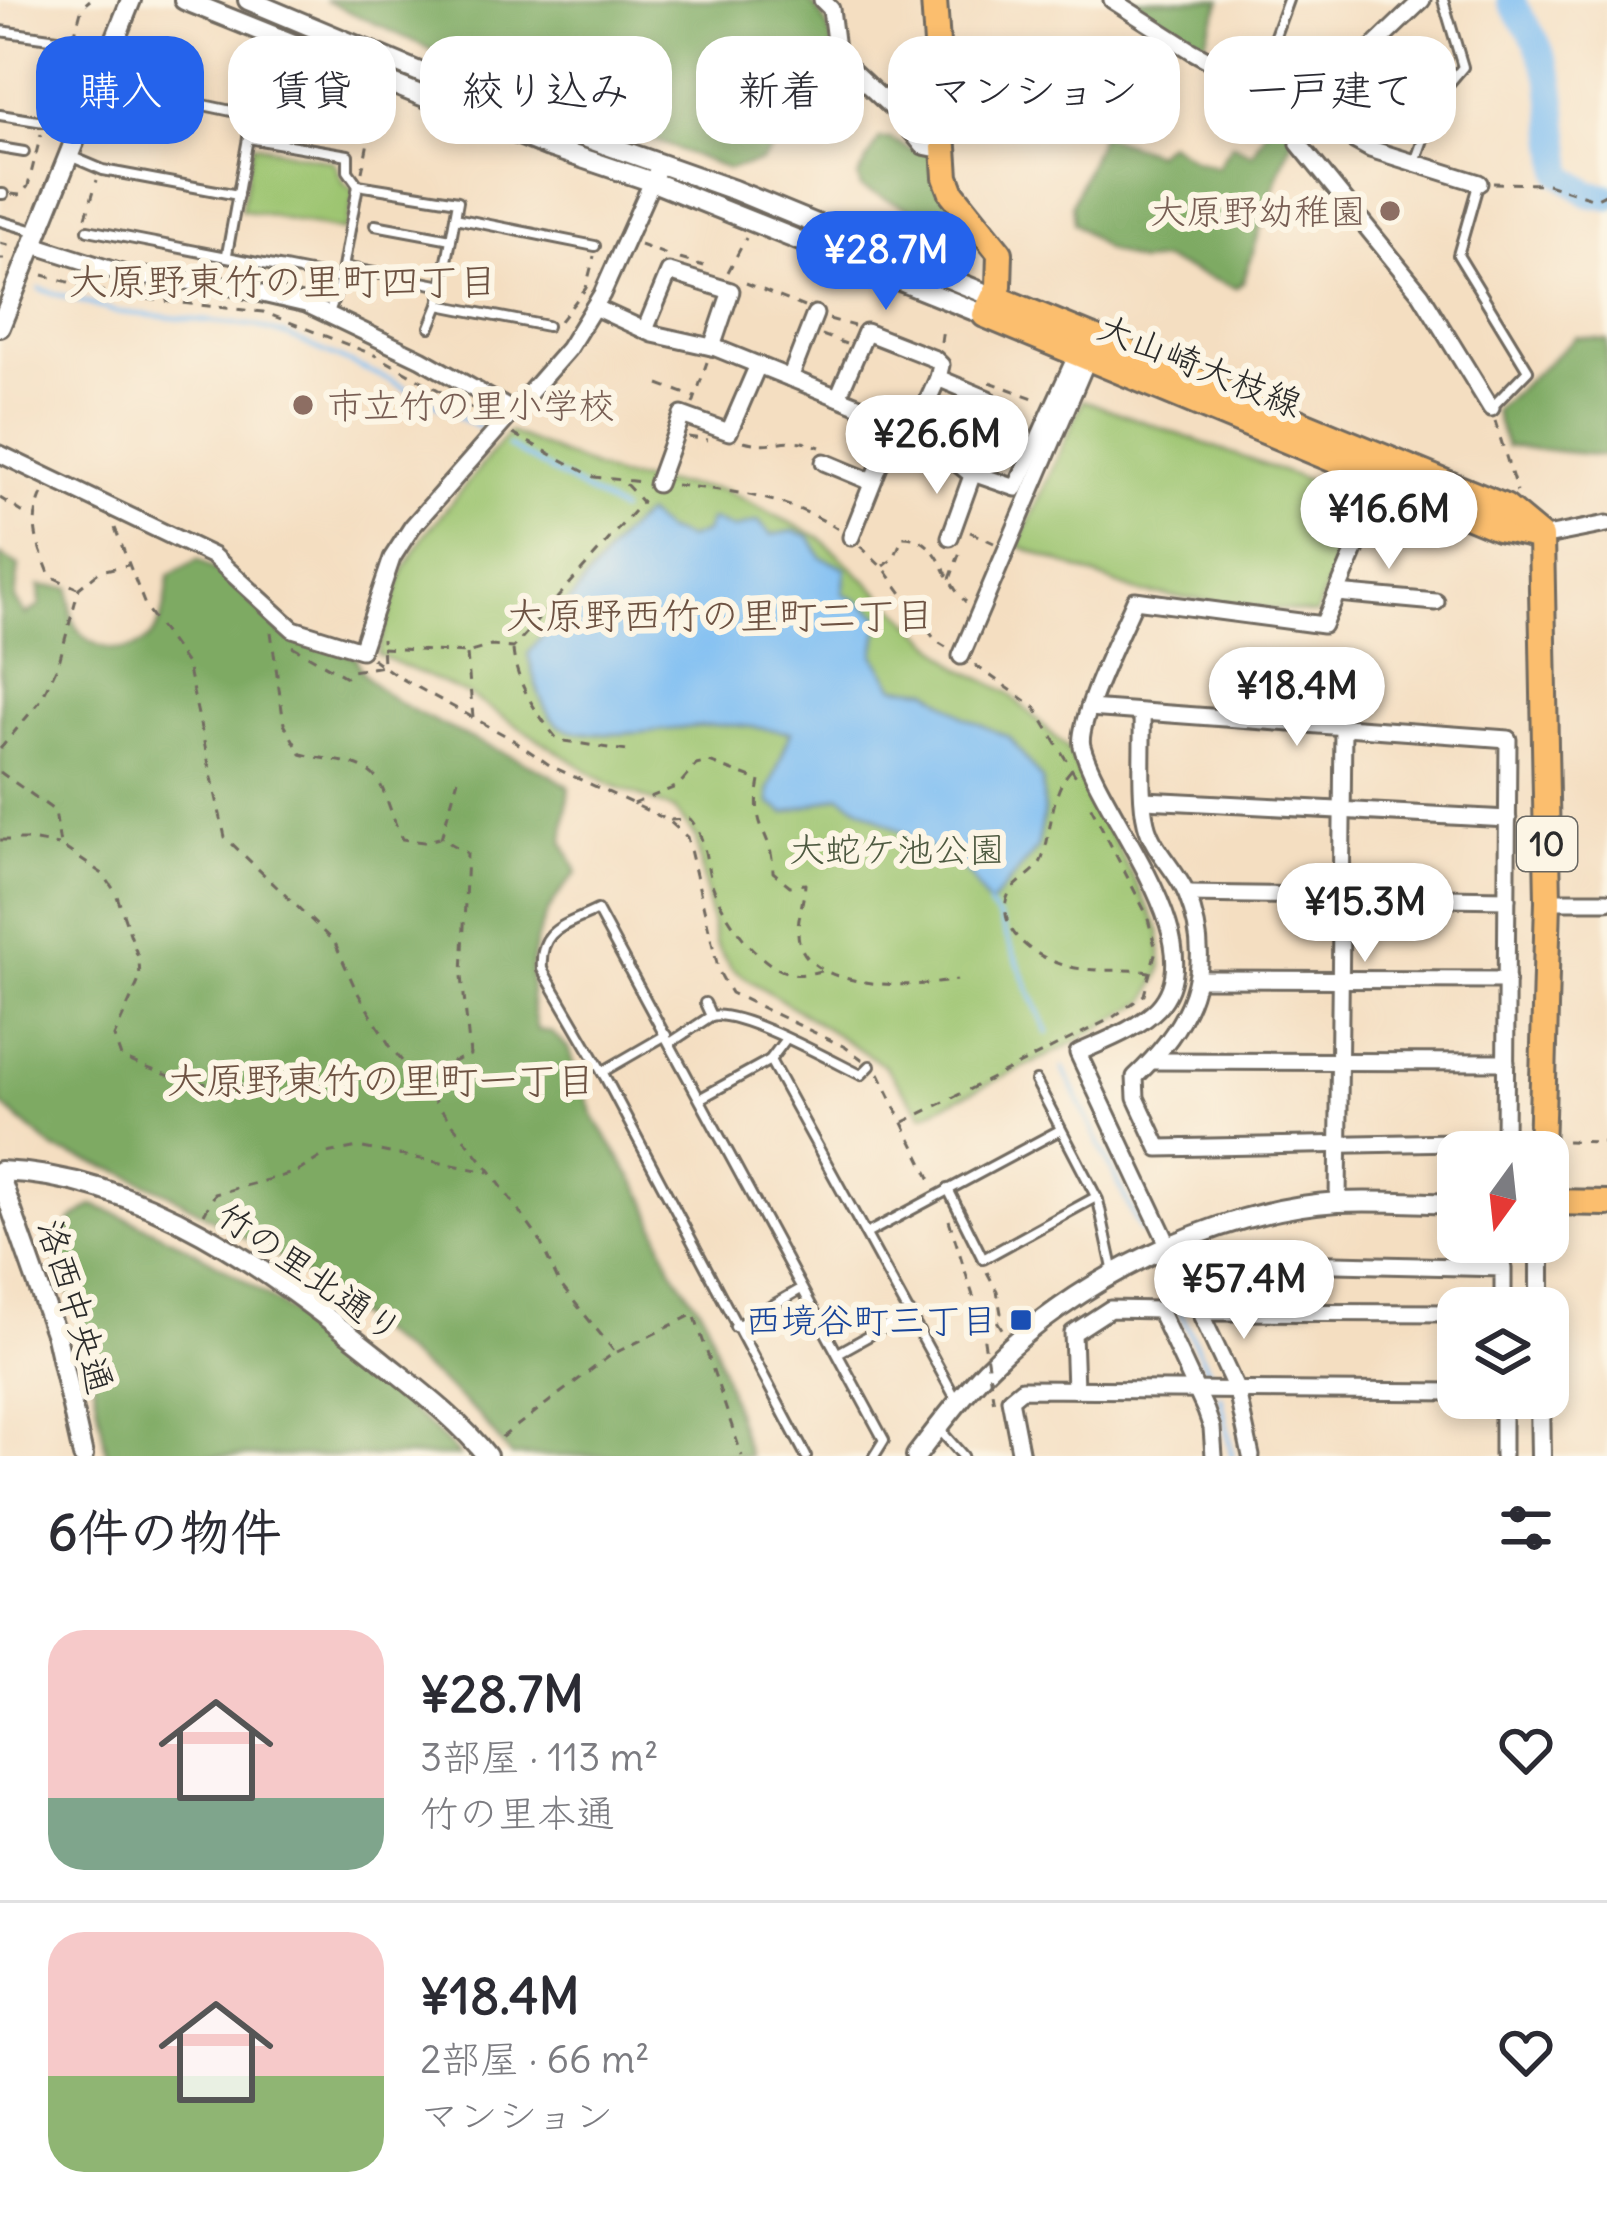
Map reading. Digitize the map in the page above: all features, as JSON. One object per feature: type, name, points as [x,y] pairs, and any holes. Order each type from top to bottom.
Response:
[{"type":"main road","points":[[934,0],[943,150],[952,193],[1000,253],[1002,273],[989,306]]},
{"type":"main road","name":"大山崎大枝線","points":[[989,306],[1083,356],[1498,528],[1541,537]]},
{"type":"main road","name":"大山崎大枝線","points":[[989,306],[1505,507],[1541,537]]},
{"type":"main road","name":"10","points":[[1541,537],[1548,902],[1542,1131]]},
{"type":"main road","points":[[1569,1202],[1607,1203]]},
{"type":"street","points":[[0,327],[30,241],[130,0]]},
{"type":"street","points":[[184,0],[549,147],[656,173]]},
{"type":"street","points":[[248,0],[656,173],[989,306]]},
{"type":"street","points":[[822,0],[831,9],[836,49],[844,63],[893,109],[923,146],[943,150]]},
{"type":"street","points":[[1112,0],[1204,55]]},
{"type":"street","points":[[1384,36],[1422,0]]},
{"type":"street","points":[[1298,144],[1421,294],[1491,408]]},
{"type":"street","points":[[1363,144],[1479,184]]},
{"type":"street","points":[[0,454],[213,556],[293,629],[362,650],[392,558],[412,527],[568,349],[594,307],[656,173]]},
{"type":"street","points":[[30,241],[125,274],[224,285],[306,304],[421,359],[513,411]]},
{"type":"street","points":[[645,330],[669,272],[731,291],[712,347]]},
{"type":"street","points":[[594,307],[645,330],[712,347],[897,421],[967,470],[1016,488],[1083,356]]},
{"type":"street","points":[[790,378],[812,321]]},
{"type":"street","points":[[838,397],[863,340],[934,359],[941,365],[938,378],[914,431]]},
{"type":"street","points":[[961,656],[1083,356]]},
{"type":"street","points":[[657,484],[682,415],[729,432],[758,365]]},
{"type":"street","points":[[938,378],[988,399],[950,538]]},
{"type":"street","points":[[850,537],[897,421]]},
{"type":"street","points":[[823,463],[872,482]]},
{"type":"street","points":[[1251,1456],[1238,1391],[1078,1053],[1118,1035],[1160,1006],[1175,968],[1171,925],[1081,743],[1089,708],[1136,600],[1323,625],[1385,480]]},
{"type":"street","points":[[1541,537],[1607,524]]},
{"type":"street","points":[[1337,592],[1436,602]]},
{"type":"street","points":[[1089,708],[1508,739],[1505,1141],[1159,1148],[1136,1098],[1135,1077],[1174,1035],[1200,979],[1199,945],[1187,894],[1145,821],[1142,712]]},
{"type":"street","points":[[1337,1202],[1342,727]]},
{"type":"street","points":[[1145,800],[1508,819]]},
{"type":"street","points":[[1187,894],[1507,899]]},
{"type":"street","points":[[1548,902],[1607,901]]},
{"type":"street","points":[[1200,979],[1507,980]]},
{"type":"street","points":[[1152,1061],[1506,1062]]},
{"type":"street","name":"竹の里北通り","points":[[0,1174],[42,1172],[111,1191],[181,1222],[321,1312],[491,1449]]},
{"type":"street","name":"洛西中央通","points":[[0,1174],[56,1336],[83,1456]]},
{"type":"street","points":[[916,1456],[986,1371],[1039,1322],[1170,1246],[1249,1217],[1337,1202],[1437,1204]]},
{"type":"street","points":[[1295,1312],[1294,1263],[1504,1268],[1504,1287]]},
{"type":"street","points":[[1075,1389],[1073,1333],[1110,1309],[1159,1310],[1198,1390],[1212,1428],[1214,1456]]},
{"type":"street","points":[[1202,1312],[1437,1313]]},
{"type":"street","points":[[1021,1456],[1010,1399],[1022,1389],[1437,1392]]},
{"type":"street","points":[[1503,1419],[1503,1456]]},
{"type":"street","points":[[1540,1419],[1540,1456]]},
{"type":"lane","points":[[1275,36],[1288,0]]},
{"type":"lane","points":[[1415,164],[1439,95],[1463,67],[1443,0]]},
{"type":"lane","points":[[0,31],[36,36]]},
{"type":"lane","points":[[0,115],[36,121]]},
{"type":"lane","points":[[227,254],[247,144]]},
{"type":"lane","points":[[283,144],[348,155],[348,171],[358,185],[341,279],[328,314]]},
{"type":"lane","points":[[0,148],[24,152]]},
{"type":"lane","points":[[69,156],[100,169],[238,195]]},
{"type":"lane","points":[[1479,184],[1458,255],[1528,370],[1491,408]]},
{"type":"lane","points":[[358,185],[458,201],[440,305],[430,327]]},
{"type":"lane","points":[[455,218],[595,246]]},
{"type":"lane","points":[[0,221],[30,241]]},
{"type":"lane","points":[[375,225],[452,239]]},
{"type":"lane","points":[[88,230],[341,279]]},
{"type":"lane","points":[[344,266],[443,286]]},
{"type":"lane","points":[[440,305],[547,326]]},
{"type":"lane","points":[[806,1456],[602,1072],[542,969],[540,949],[546,936],[597,910],[884,1440],[874,1456]]},
{"type":"lane","points":[[705,1003],[711,1016]]},
{"type":"lane","points":[[602,1072],[711,1016],[737,1016],[861,1075],[870,1066]]},
{"type":"lane","points":[[701,1098],[770,1060],[785,1040]]},
{"type":"lane","points":[[770,1060],[959,1404]]},
{"type":"lane","points":[[1036,1081],[1096,1197],[1114,1275]]},
{"type":"lane","points":[[866,1234],[1060,1130]]},
{"type":"lane","points":[[944,1192],[983,1259],[1096,1197]]},
{"type":"lane","points":[[735,1327],[801,1289]]},
{"type":"lane","points":[[838,1352],[910,1313]]},
{"type":"lane","points":[[938,1428],[963,1456]]},
{"type":"path","points":[[76,36],[82,7],[89,0]]},
{"type":"path","points":[[2,194],[21,195],[28,186],[38,144]]},
{"type":"path","points":[[358,185],[367,144]]},
{"type":"path","points":[[88,230],[86,216],[100,169]]},
{"type":"path","points":[[1479,184],[1547,184],[1595,199],[1607,193]]},
{"type":"path","points":[[728,274],[748,233]]},
{"type":"path","points":[[0,243],[30,241]]},
{"type":"path","points":[[547,326],[560,321],[586,288],[595,246]]},
{"type":"path","points":[[44,275],[120,296],[213,304],[284,317],[380,358],[494,422]]},
{"type":"path","points":[[812,321],[863,340]]},
{"type":"path","points":[[812,321],[863,340]]},
{"type":"path","points":[[688,417],[712,347]]},
{"type":"path","points":[[659,384],[695,398]]},
{"type":"path","points":[[1491,408],[1520,501]]},
{"type":"path","points":[[508,431],[594,477],[745,493],[793,505],[850,537],[883,567],[936,641],[1035,707],[1072,769],[1147,915],[1156,950],[1144,994],[1112,1018],[904,1122]]},
{"type":"path","points":[[675,434],[706,441],[729,432],[765,446],[799,439],[823,463]]},
{"type":"path","points":[[49,477],[32,518],[50,576],[79,588]]},
{"type":"path","points":[[622,480],[642,502],[513,648],[514,662],[536,712],[558,740],[633,752]]},
{"type":"path","points":[[0,498],[32,518]]},
{"type":"path","points":[[106,504],[146,608],[188,665],[225,837],[335,943],[390,1046],[491,1172],[539,1239],[559,1283],[615,1352]]},
{"type":"path","points":[[949,582],[970,532],[1006,549]]},
{"type":"path","points":[[883,567],[894,558],[903,537],[926,542],[962,601],[982,606]]},
{"type":"path","points":[[0,748],[50,681],[79,588],[100,572],[130,565]]},
{"type":"path","points":[[279,616],[284,641],[346,677],[352,671],[383,666]]},
{"type":"path","points":[[279,616],[270,642],[281,684],[284,724],[301,754],[364,766],[380,782],[402,839],[441,838],[467,853],[462,976],[470,1055],[417,1076]]},
{"type":"path","points":[[382,630],[383,666]]},
{"type":"path","points":[[382,648],[467,653],[491,646],[513,648]]},
{"type":"path","points":[[362,650],[550,766],[668,820],[687,837],[719,971],[731,993],[844,1047],[878,1072],[944,1192],[981,1321],[994,1404]]},
{"type":"path","points":[[467,653],[473,717]]},
{"type":"path","points":[[632,805],[678,786],[696,766],[709,762],[760,782],[754,809],[759,828],[772,844],[773,872],[790,886],[805,884],[797,937],[803,953],[828,970],[862,982],[929,986],[957,980]]},
{"type":"path","points":[[1072,769],[1060,782],[1038,868],[1011,890],[1006,902],[1009,922],[1019,943],[1061,964],[1153,973]]},
{"type":"path","points":[[0,772],[55,811],[60,845]]},
{"type":"path","points":[[441,838],[458,779]]},
{"type":"path","points":[[668,820],[690,819],[699,830],[712,885],[727,913],[766,960],[796,976],[828,970]]},
{"type":"path","points":[[0,840],[60,845],[104,875],[116,893],[139,960],[140,977],[114,1037],[121,1057],[215,1088],[251,1085]]},
{"type":"path","points":[[1569,1141],[1607,1142]]},
{"type":"path","points":[[202,1218],[215,1194],[265,1183],[297,1172],[327,1153],[358,1147],[491,1172]]},
{"type":"path","points":[[983,1259],[997,1291],[1001,1313],[996,1319],[1004,1332]]},
{"type":"path","points":[[491,1449],[507,1430],[615,1352],[694,1314],[742,1456]]},
{"type":"green space","points":[[324,0],[808,0],[831,36],[696,36],[696,144],[777,144],[761,162],[728,169],[664,144],[672,144],[672,36],[420,36],[420,44]]},
{"type":"green space","points":[[1128,0],[1221,0],[1204,45]]},
{"type":"green space","points":[[879,139],[936,151],[972,236],[861,188],[858,177]]},
{"type":"green space","points":[[253,144],[334,162],[344,183],[355,191],[345,231],[241,210]]},
{"type":"green space","points":[[1097,144],[1128,144],[1155,153],[1170,144],[1217,167],[1232,144],[1252,154],[1258,144],[1291,144],[1243,282],[1236,288],[1163,260],[1139,262],[1105,249],[1074,223],[1072,204]]},
{"type":"green space","points":[[1576,337],[1607,340],[1607,456],[1506,446],[1494,411]]},
{"type":"green space","points":[[1083,400],[1360,499],[1316,614],[1137,592],[1018,546]]},
{"type":"green space","name":"大蛇ケ池公園","points":[[509,432],[617,477],[724,490],[819,537],[960,668],[1007,692],[1068,749],[1160,931],[1162,969],[1147,1001],[1066,1047],[923,1115],[884,1065],[732,969],[715,943],[696,837],[675,810],[607,783],[467,694],[377,654],[404,569],[424,536]]},
{"type":"green space","points":[[0,555],[19,566],[15,599],[26,615],[40,606],[39,586],[70,588],[75,625],[91,642],[114,649],[137,647],[147,640],[161,618],[169,576],[198,559],[227,578],[282,633],[356,657],[366,676],[416,712],[569,787],[563,841],[577,873],[550,907],[535,946],[531,987],[537,1030],[551,1032],[568,1048],[594,1117],[646,1200],[671,1268],[705,1316],[749,1456],[511,1456],[480,1417],[441,1382],[288,1263],[171,1195],[55,1150],[1,1104]]},
{"type":"green space","points":[[93,1205],[175,1241],[251,1285],[357,1364],[459,1456],[107,1456],[81,1315],[55,1267],[70,1221]]},
{"type":"water","points":[[645,514],[664,530],[688,539],[705,532],[711,519],[734,529],[758,521],[771,535],[794,531],[809,536],[821,557],[846,569],[843,594],[880,617],[874,655],[895,687],[929,690],[964,717],[1010,738],[1042,780],[1044,814],[1037,849],[989,906],[970,876],[955,863],[840,796],[785,813],[770,803],[769,790],[791,732],[725,725],[612,734],[570,730],[556,723],[538,691],[528,654],[621,536]]},
{"type":"waterway","points":[[1510,0],[1536,41],[1551,79],[1562,174],[1589,194],[1607,197]]},
{"type":"waterway","points":[[40,289],[116,312],[256,326],[288,336],[390,380],[479,427]]},
{"type":"waterway","points":[[508,446],[620,511]]},
{"type":"waterway","points":[[989,906],[1048,1033]]},
{"type":"waterway","points":[[1063,1068],[1141,1231]]},
{"type":"waterway","points":[[1166,1282],[1216,1387]]},
{"type":"waterway","points":[[1221,1397],[1232,1456]]},
{"type":"place","name":"大原野幼稚園","points":[[1390,211]]},
{"type":"place","name":"市立竹の里小学校","points":[[303,405]]},
{"type":"place","name":"西境谷町三丁目","points":[[1021,1320]]},
{"type":"district","name":"大原野東竹の里町四丁目","points":[[283,281]]},
{"type":"district","name":"大原野西竹の里町二丁目","points":[[720,615]]},
{"type":"district","name":"大原野東竹の里町一丁目","points":[[381,1080]]}]
